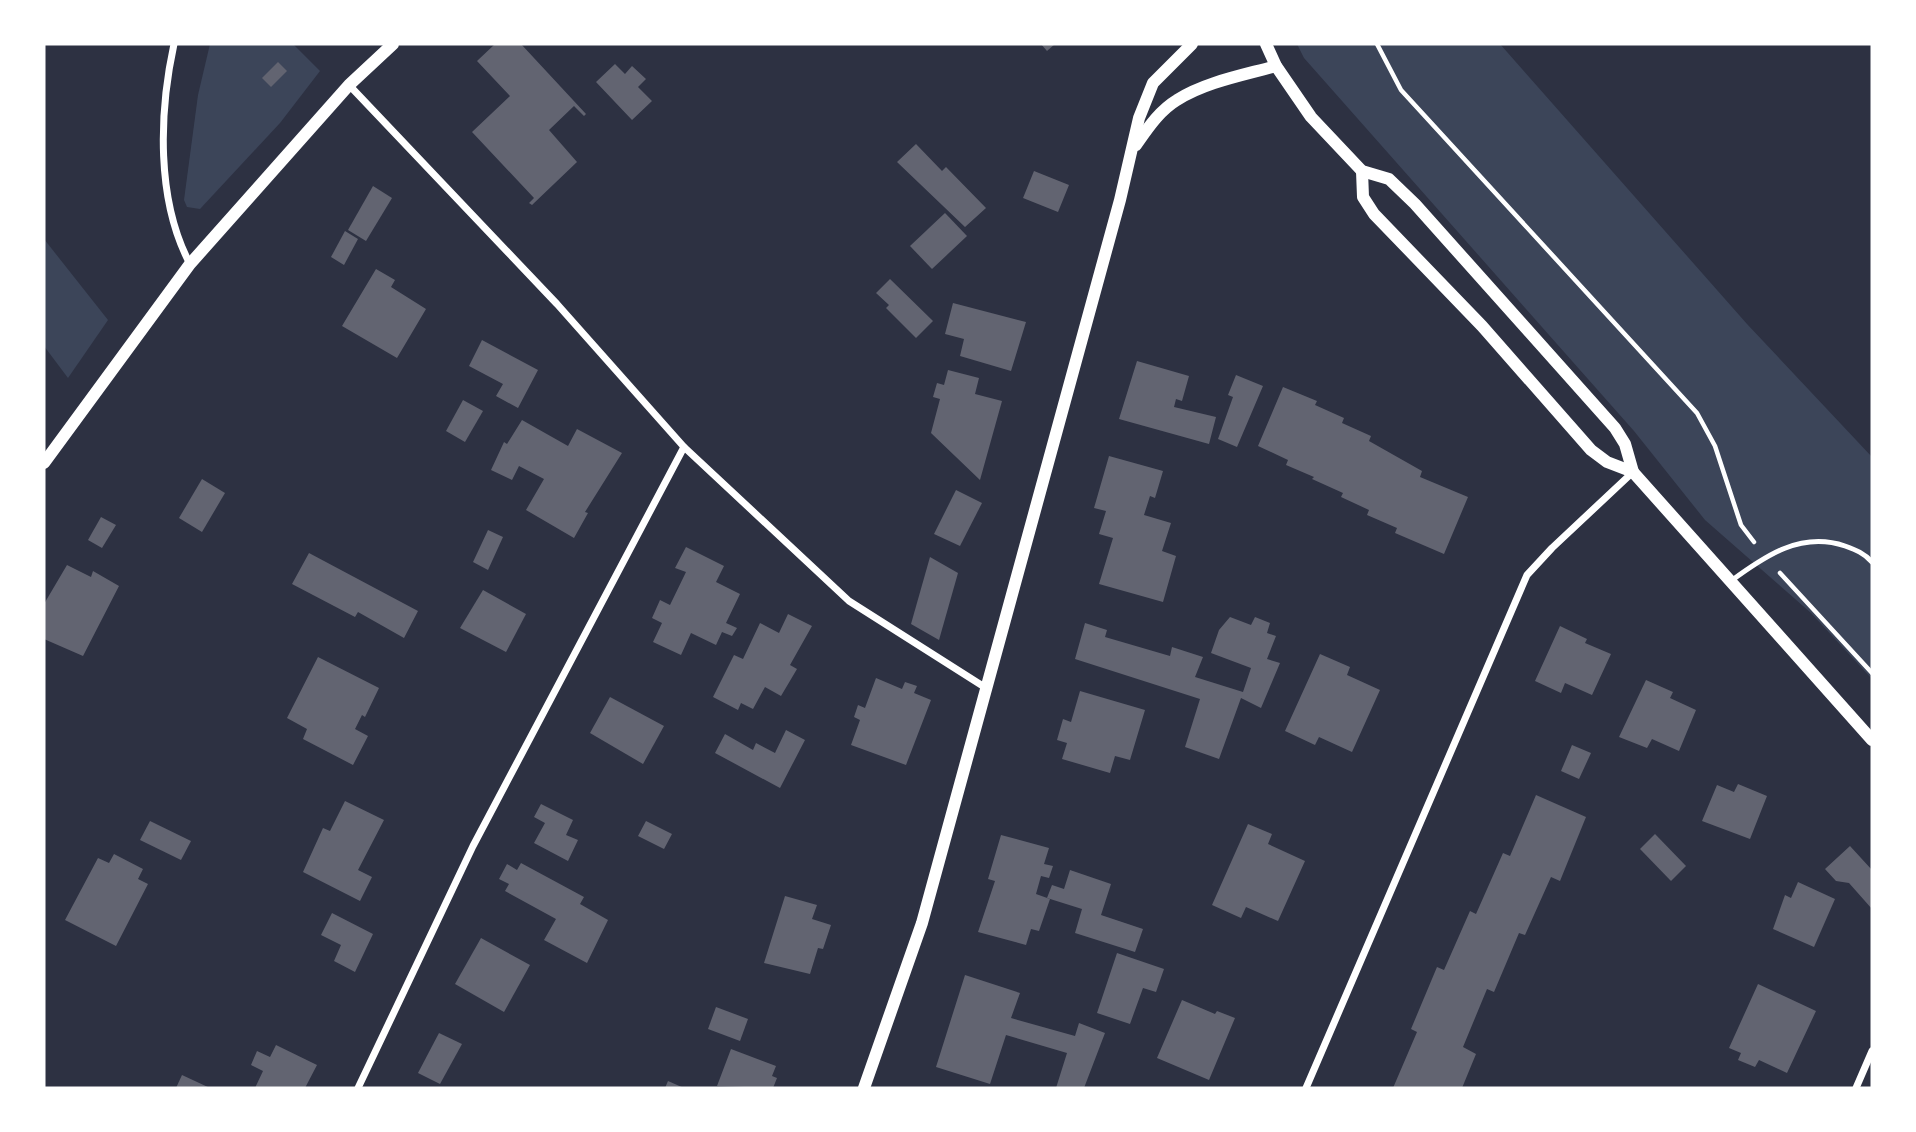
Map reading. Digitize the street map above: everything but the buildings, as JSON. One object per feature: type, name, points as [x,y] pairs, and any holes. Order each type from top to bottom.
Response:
[{"type":"street","points":[[174,44],[165,111],[166,178],[178,242],[190,264]]},
{"type":"street","points":[[44,463],[190,264],[349,85],[393,44]]},
{"type":"street","points":[[864,1088],[895,1010],[922,923],[1139,118],[1153,83],[1192,44]]},
{"type":"street","points":[[1266,44],[1276,66],[1311,117],[1362,171],[1389,179],[1415,204],[1615,428],[1625,444],[1633,472]]},
{"type":"street","points":[[1132,151],[1157,116],[1177,99],[1220,82],[1276,66]]},
{"type":"street","points":[[349,85],[557,304],[684,447],[849,601],[986,688]]},
{"type":"street","points":[[1362,171],[1363,197],[1374,214],[1482,326],[1591,450],[1606,461],[1633,472],[1872,740]]},
{"type":"street","points":[[358,1088],[472,846],[684,447]]},
{"type":"street","points":[[1306,1088],[1527,575],[1633,472]]},
{"type":"street","points":[[1856,1088],[1872,1051]]},
{"type":"lane","points":[[1731,581],[1765,556],[1798,543],[1830,541],[1865,553],[1872,562]]},
{"type":"path","points":[[1377,44],[1401,90],[1697,414],[1715,446],[1741,525],[1765,556],[1872,673]]},
{"type":"shaded area","points":[[210,44],[293,44],[320,71],[280,123],[200,209],[187,207],[184,200],[198,95]]},
{"type":"shaded area","points":[[1297,44],[1500,44],[1747,324],[1872,457],[1872,679],[1811,613],[1705,520],[1634,431],[1304,58]]},
{"type":"shaded area","points":[[44,239],[108,320],[68,378],[44,346]]}]
